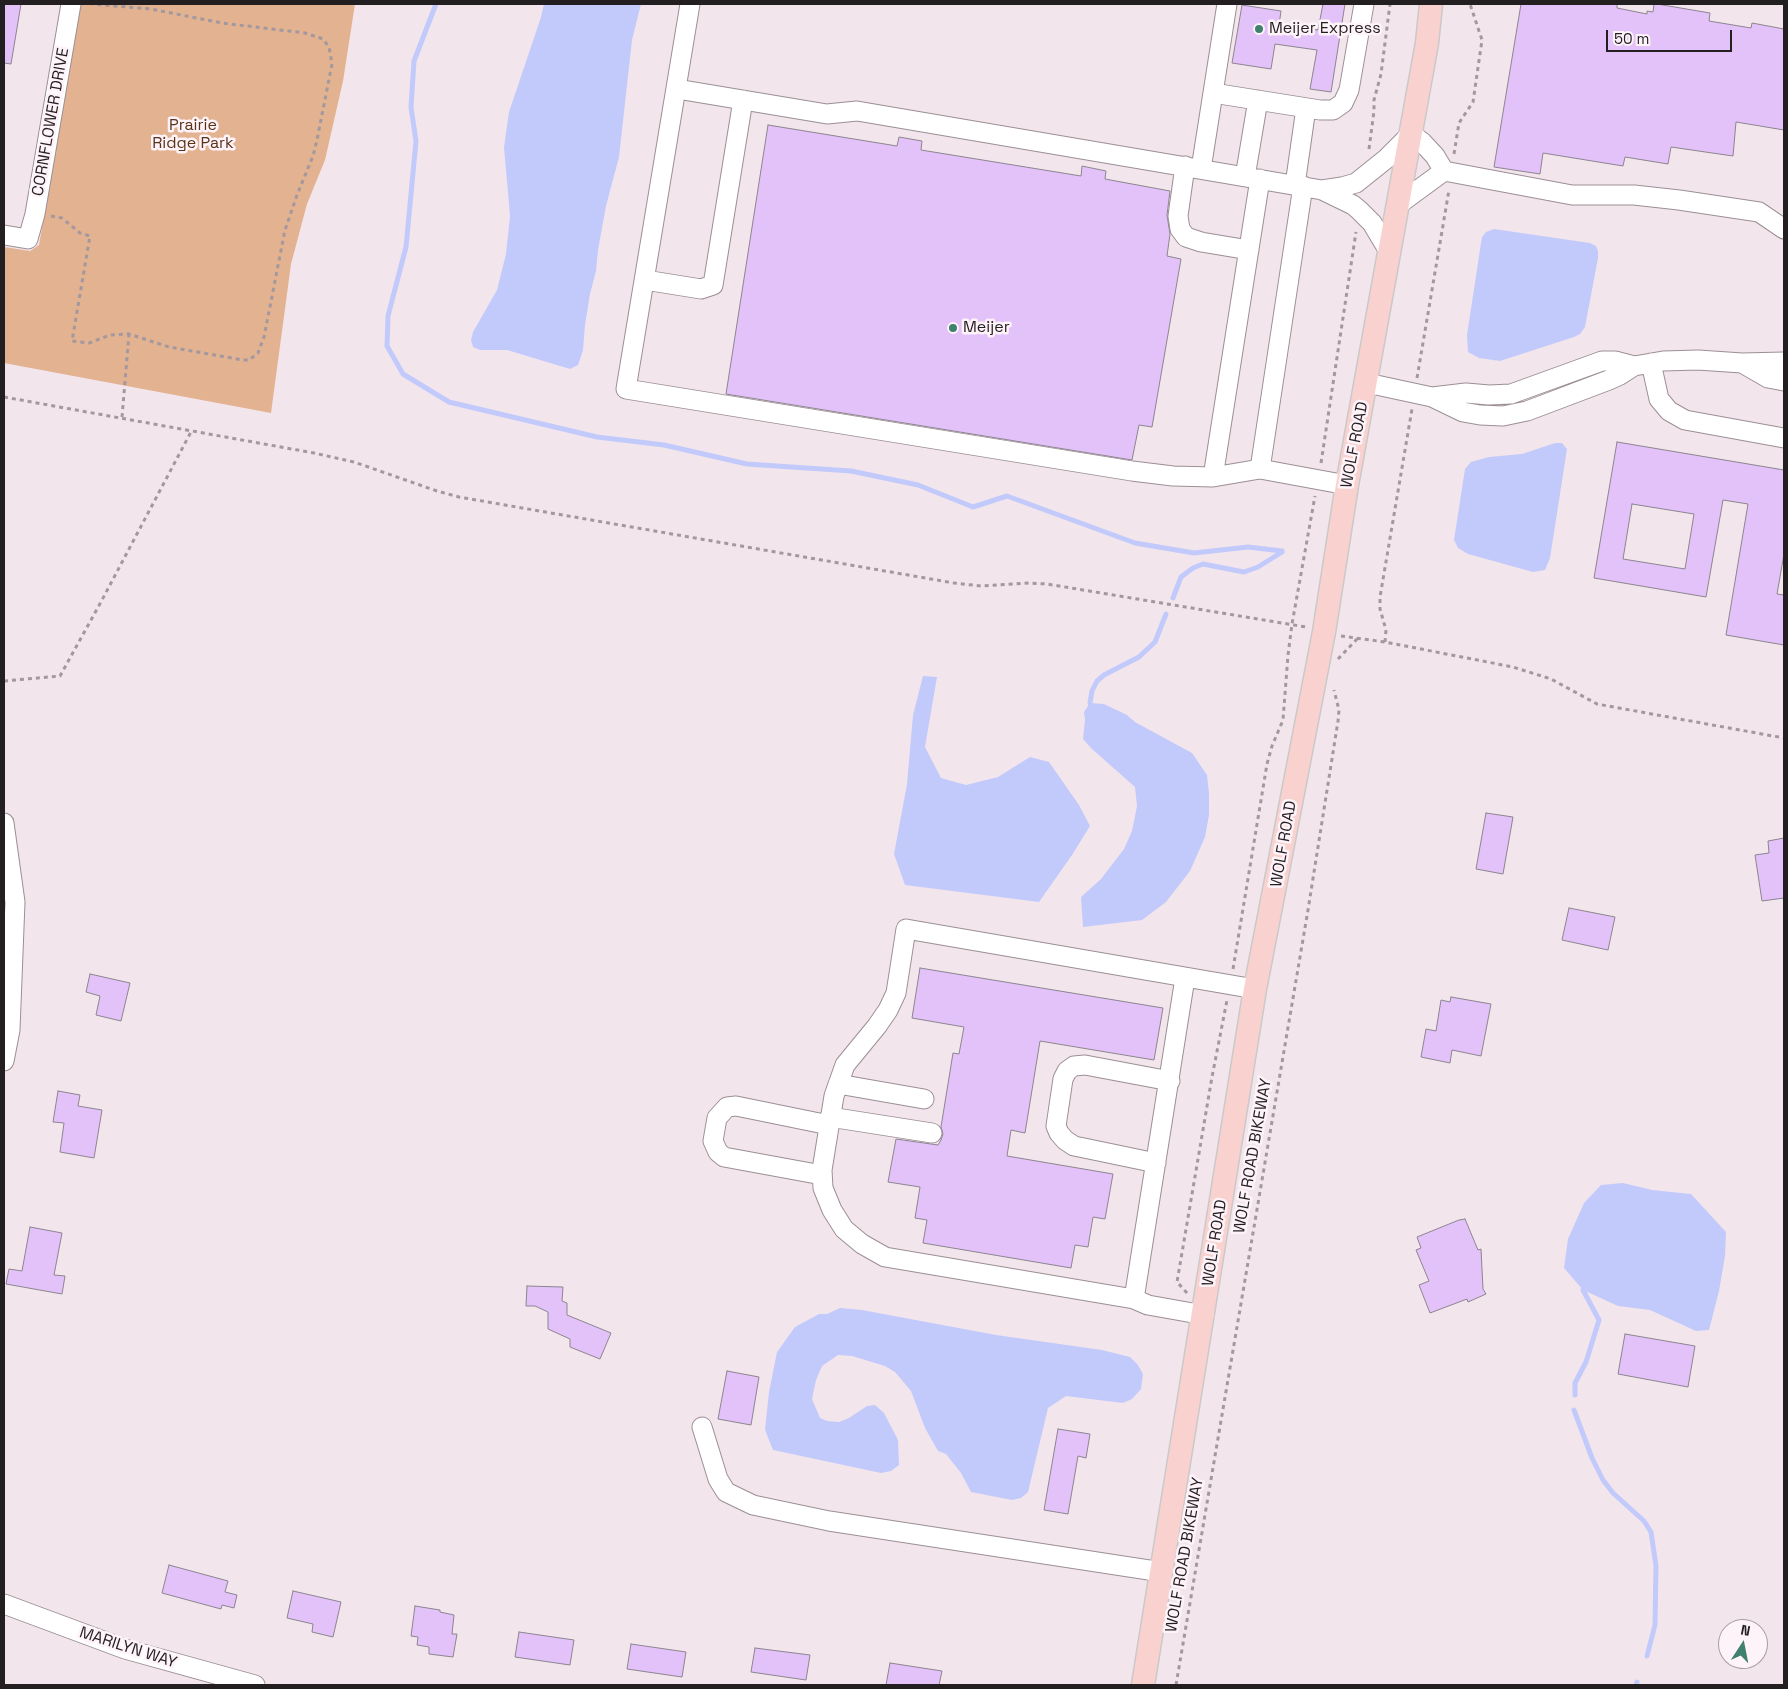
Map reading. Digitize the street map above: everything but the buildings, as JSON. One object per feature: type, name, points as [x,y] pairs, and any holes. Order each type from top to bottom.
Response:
[{"type":"main road","name":"WOLF ROAD","points":[[1143,1685],[1162,1572],[1194,1314],[1324,632],[1347,485],[1367,383],[1427,43],[1431,4]]},
{"type":"street","name":"CORNFLOWER DRIVE","points":[[4,235],[28,239],[35,214],[71,4]]},
{"type":"street","points":[[690,4],[626,389],[1132,471],[1172,476],[1213,476],[1260,469],[1347,485]]},
{"type":"street","points":[[1228,4],[1213,93],[1178,216],[1180,229],[1186,238],[1249,250]]},
{"type":"street","points":[[1213,93],[1306,108],[1334,110],[1343,103],[1350,90],[1364,4]]},
{"type":"street","points":[[677,89],[827,114],[857,111],[1322,190],[1353,205],[1359,210],[1372,223],[1390,253]]},
{"type":"street","points":[[644,280],[701,289],[713,285],[743,100]]},
{"type":"street","points":[[1213,476],[1249,250],[1258,100]]},
{"type":"street","points":[[1260,469],[1299,186],[1306,108]]},
{"type":"street","points":[[1322,190],[1356,183],[1411,134],[1422,142],[1448,172],[1572,195],[1634,195],[1758,212],[1784,229]]},
{"type":"street","points":[[1399,204],[1448,172]]},
{"type":"street","points":[[1367,383],[1423,395],[1466,393],[1511,394],[1602,362],[1616,361],[1642,364],[1698,360],[1742,363],[1784,362]]},
{"type":"street","points":[[1742,363],[1768,378],[1784,381]]},
{"type":"street","points":[[1642,364],[1659,400],[1669,411],[1686,420],[1784,438]]},
{"type":"street","points":[[4,823],[15,902],[10,1030],[4,1061]]},
{"type":"street","points":[[1194,1314],[1148,1306],[1134,1299],[885,1257],[862,1244],[844,1229],[832,1210],[824,1188],[822,1175],[834,1096],[845,1065],[877,1026],[888,1010],[896,993],[906,929],[1256,990]]},
{"type":"street","points":[[1134,1299],[1185,978]]},
{"type":"street","points":[[1156,1163],[1074,1146],[1065,1140],[1056,1126],[1063,1080],[1067,1071],[1074,1066],[1085,1065],[1170,1081]]},
{"type":"street","points":[[838,1084],[924,1099]]},
{"type":"street","points":[[822,1175],[724,1157],[718,1152],[713,1141],[717,1118],[728,1107],[736,1106],[830,1121],[932,1133]]},
{"type":"street","points":[[702,1427],[718,1479],[726,1492],[753,1505],[829,1521],[1162,1572]]},
{"type":"street","name":"MARILYN WAY","points":[[4,1604],[124,1649],[255,1685]]},
{"type":"path","points":[[35,214],[62,218],[80,233],[90,236],[72,341],[89,342],[110,335],[129,334],[169,347],[244,360],[249,360],[258,353],[264,337],[285,230],[313,156],[317,140],[331,74],[332,55],[329,47],[324,40],[305,33],[222,23],[151,9],[92,4]]},
{"type":"path","points":[[1366,176],[1374,100],[1381,74],[1390,4]]},
{"type":"path","points":[[1385,642],[1386,630],[1380,609],[1380,597],[1423,395],[1448,172],[1459,123],[1473,102],[1482,40],[1470,4]]},
{"type":"path","points":[[1194,1314],[1188,1292],[1178,1282],[1267,764],[1283,720],[1292,624],[1318,480],[1359,210]]},
{"type":"path","points":[[122,417],[129,334]]},
{"type":"path","points":[[4,397],[122,417],[354,462],[437,491],[469,498],[954,583],[981,586],[1029,583],[1047,584],[1306,627]]},
{"type":"path","points":[[4,681],[60,676],[192,430]]},
{"type":"path","points":[[1341,636],[1385,642],[1513,667],[1551,679],[1597,704],[1784,738]]},
{"type":"path","points":[[1337,667],[1338,660],[1359,638]]},
{"type":"path","name":"WOLF ROAD BIKEWAY","points":[[1176,1685],[1308,910],[1338,721],[1339,710],[1333,691],[1335,683]]},
{"type":"green space","name":"Prairie Ridge Park","points":[[81,4],[355,4],[343,81],[325,160],[307,204],[291,264],[271,413],[4,363],[4,247],[30,251],[39,245]]},
{"type":"water","points":[[544,4],[641,4],[632,40],[619,157],[606,206],[585,325],[583,350],[578,365],[570,369],[507,350],[480,350],[473,347],[471,340],[473,332],[497,290],[506,254],[510,216],[504,147],[509,112]]},
{"type":"water","points":[[1494,229],[1590,243],[1596,246],[1598,258],[1585,327],[1580,334],[1500,361],[1479,358],[1468,352],[1467,335],[1482,237],[1486,232]]},
{"type":"water","points":[[1555,443],[1562,443],[1567,449],[1550,558],[1545,570],[1533,572],[1468,554],[1458,548],[1454,540],[1465,469],[1471,462],[1489,457],[1522,454]]},
{"type":"water","points":[[923,676],[937,677],[925,747],[941,778],[966,785],[998,777],[1030,757],[1049,762],[1079,805],[1090,826],[1039,902],[905,885],[894,854],[907,784],[913,715]]},
{"type":"water","points":[[1090,703],[1104,704],[1127,715],[1135,722],[1192,753],[1207,775],[1209,815],[1205,837],[1190,871],[1166,902],[1142,920],[1083,927],[1081,897],[1101,879],[1124,849],[1132,831],[1137,806],[1135,787],[1083,739],[1084,712]]},
{"type":"water","points":[[1623,1183],[1652,1190],[1691,1194],[1726,1232],[1725,1256],[1719,1291],[1709,1330],[1696,1331],[1650,1310],[1618,1306],[1583,1290],[1564,1268],[1568,1239],[1584,1203],[1601,1185]]},
{"type":"water","points":[[840,1308],[862,1310],[996,1335],[1102,1350],[1130,1357],[1143,1374],[1141,1389],[1132,1399],[1123,1403],[1066,1396],[1048,1408],[1028,1492],[1021,1498],[1012,1500],[971,1492],[961,1473],[946,1454],[938,1451],[925,1428],[911,1391],[895,1372],[885,1366],[852,1356],[838,1355],[822,1366],[816,1380],[812,1399],[820,1418],[839,1422],[867,1406],[875,1405],[884,1413],[898,1440],[899,1465],[891,1471],[881,1473],[773,1450],[765,1430],[769,1392],[777,1352],[795,1327],[819,1314],[827,1314]]},
{"type":"waterway","points":[[436,4],[414,61],[411,107],[416,141],[406,247],[388,316],[387,346],[403,374],[449,402],[597,437],[664,445],[747,464],[851,471],[918,485],[973,507],[1007,496],[1135,543],[1194,553],[1248,547],[1282,551]]},
{"type":"waterway","points":[[1173,598],[1181,577],[1193,568],[1203,564],[1244,572],[1258,567],[1282,552]]},
{"type":"waterway","points":[[1090,703],[1092,691],[1097,681],[1104,675],[1139,657],[1155,642],[1166,614]]},
{"type":"waterway","points":[[1575,1395],[1575,1383],[1586,1362],[1599,1320],[1583,1290]]},
{"type":"waterway","points":[[1574,1410],[1592,1458],[1603,1480],[1613,1493],[1644,1521],[1651,1532],[1656,1566],[1655,1625],[1647,1656]]},
{"type":"place","name":"Meijer Express","points":[[1259,29]]},
{"type":"place","name":"Meijer","points":[[953,328]]}]
